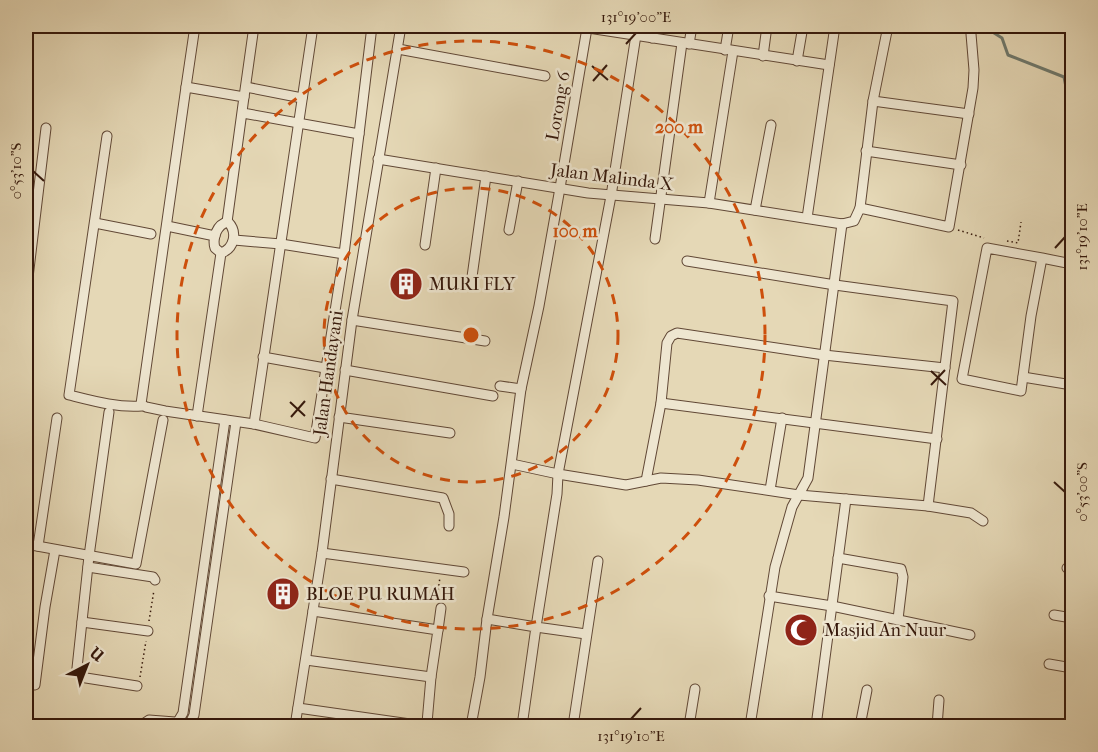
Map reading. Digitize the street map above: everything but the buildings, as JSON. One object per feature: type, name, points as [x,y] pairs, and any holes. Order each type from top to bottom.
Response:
[{"type":"street","points":[[142,406],[140,400],[195,26]]},
{"type":"street","points":[[221,253],[215,248],[215,236],[222,225],[227,222],[254,26]]},
{"type":"street","points":[[254,424],[313,26]]},
{"type":"street","points":[[107,136],[69,395],[96,402],[142,406],[254,424],[315,438],[344,254],[372,26]]},
{"type":"street","name":"Jalan Handayani","points":[[294,726],[322,553],[352,320],[401,26]]},
{"type":"street","points":[[652,38],[654,26]]},
{"type":"street","points":[[655,239],[685,43],[692,26]]},
{"type":"street","points":[[709,203],[729,51],[729,26]]},
{"type":"street","points":[[763,56],[766,26]]},
{"type":"street","points":[[797,61],[803,26]]},
{"type":"street","points":[[807,218],[835,26]]},
{"type":"street","points":[[750,726],[775,567],[790,511],[808,478],[842,224],[854,221],[860,208],[873,101],[888,26]]},
{"type":"street","points":[[584,27],[615,29],[652,38],[829,66]]},
{"type":"street","name":"Lorong 6","points":[[471,726],[512,464],[520,389],[539,306],[560,189],[584,27]]},
{"type":"street","points":[[860,208],[949,227],[974,78],[971,33]]},
{"type":"street","points":[[522,726],[557,494],[558,474],[611,196],[636,35]]},
{"type":"street","points":[[398,49],[545,76]]},
{"type":"street","points":[[186,87],[303,98]]},
{"type":"street","points":[[873,101],[969,114]]},
{"type":"street","points":[[243,113],[359,134]]},
{"type":"street","points":[[755,210],[771,125]]},
{"type":"street","points":[[26,294],[46,128]]},
{"type":"street","points":[[866,151],[961,165]]},
{"type":"street","name":"Jalan Malinda X","points":[[378,159],[560,189],[611,196],[709,203],[842,224]]},
{"type":"street","points":[[425,245],[436,168]]},
{"type":"street","points":[[471,284],[486,176]]},
{"type":"street","points":[[509,230],[518,182]]},
{"type":"street","points":[[221,253],[229,249],[234,240],[232,226],[227,222]]},
{"type":"street","points":[[95,223],[151,234]]},
{"type":"street","points":[[167,226],[215,236]]},
{"type":"street","points":[[234,240],[281,244],[344,254]]},
{"type":"street","points":[[1042,258],[1031,316],[1021,391],[963,379],[987,248],[1042,258],[1072,264]]},
{"type":"street","points":[[197,416],[221,253]]},
{"type":"street","points":[[687,261],[953,301],[928,506]]},
{"type":"street","points":[[352,320],[484,341]]},
{"type":"street","points":[[646,481],[661,403],[667,343],[671,336],[677,333],[824,355],[945,368]]},
{"type":"street","points":[[263,357],[325,368]]},
{"type":"street","points":[[345,370],[493,396]]},
{"type":"street","points":[[1023,377],[1072,385]]},
{"type":"street","points":[[500,386],[520,389]]},
{"type":"street","points":[[661,403],[937,439]]},
{"type":"street","points":[[109,411],[89,556],[77,668],[79,675],[90,679],[137,686]]},
{"type":"street","points":[[339,417],[450,433]]},
{"type":"street","points":[[38,546],[57,418]]},
{"type":"street","points":[[770,490],[782,418]]},
{"type":"street","points":[[26,544],[136,564],[163,420]]},
{"type":"street","points":[[177,723],[183,713],[225,420]]},
{"type":"street","points":[[140,726],[149,720],[188,723],[194,715],[236,422]]},
{"type":"street","points":[[512,464],[626,485],[661,478],[698,480],[799,495],[928,506],[971,513],[983,521]]},
{"type":"street","points":[[331,479],[443,498],[449,514],[449,526]]},
{"type":"street","points":[[816,726],[846,499]]},
{"type":"street","points":[[35,685],[55,550]]},
{"type":"street","points":[[322,553],[464,572]]},
{"type":"street","points":[[838,558],[901,569],[903,577],[898,619]]},
{"type":"street","points":[[573,726],[598,561]]},
{"type":"street","points":[[88,567],[155,580]]},
{"type":"street","points":[[769,596],[832,606],[970,635]]},
{"type":"street","points":[[298,708],[424,726],[427,723],[441,608]]},
{"type":"street","points":[[313,611],[438,630]]},
{"type":"street","points":[[1054,615],[1072,618]]},
{"type":"street","points":[[487,619],[586,634]]},
{"type":"street","points":[[82,622],[148,632]]},
{"type":"street","points":[[306,660],[431,677]]},
{"type":"street","points":[[1049,664],[1072,668]]},
{"type":"street","points":[[689,726],[694,689]]},
{"type":"street","points":[[860,726],[867,690]]},
{"type":"street","points":[[937,726],[939,700]]},
{"type":"lane","points":[[531,26],[540,26]]},
{"type":"path","points":[[1008,241],[1018,243],[1021,222]]},
{"type":"path","points":[[949,227],[977,237],[987,238]]},
{"type":"path","points":[[441,608],[436,603],[442,569]]},
{"type":"waterway","points":[[983,26],[1002,38],[1008,55],[1064,77],[1072,118]]},
{"type":"place","name":"MURI FLY","points":[[406,284]]},
{"type":"place","name":"BLOE PU RUMAH","points":[[283,594]]},
{"type":"place","name":"Masjid An Nuur","points":[[801,630]]}]
